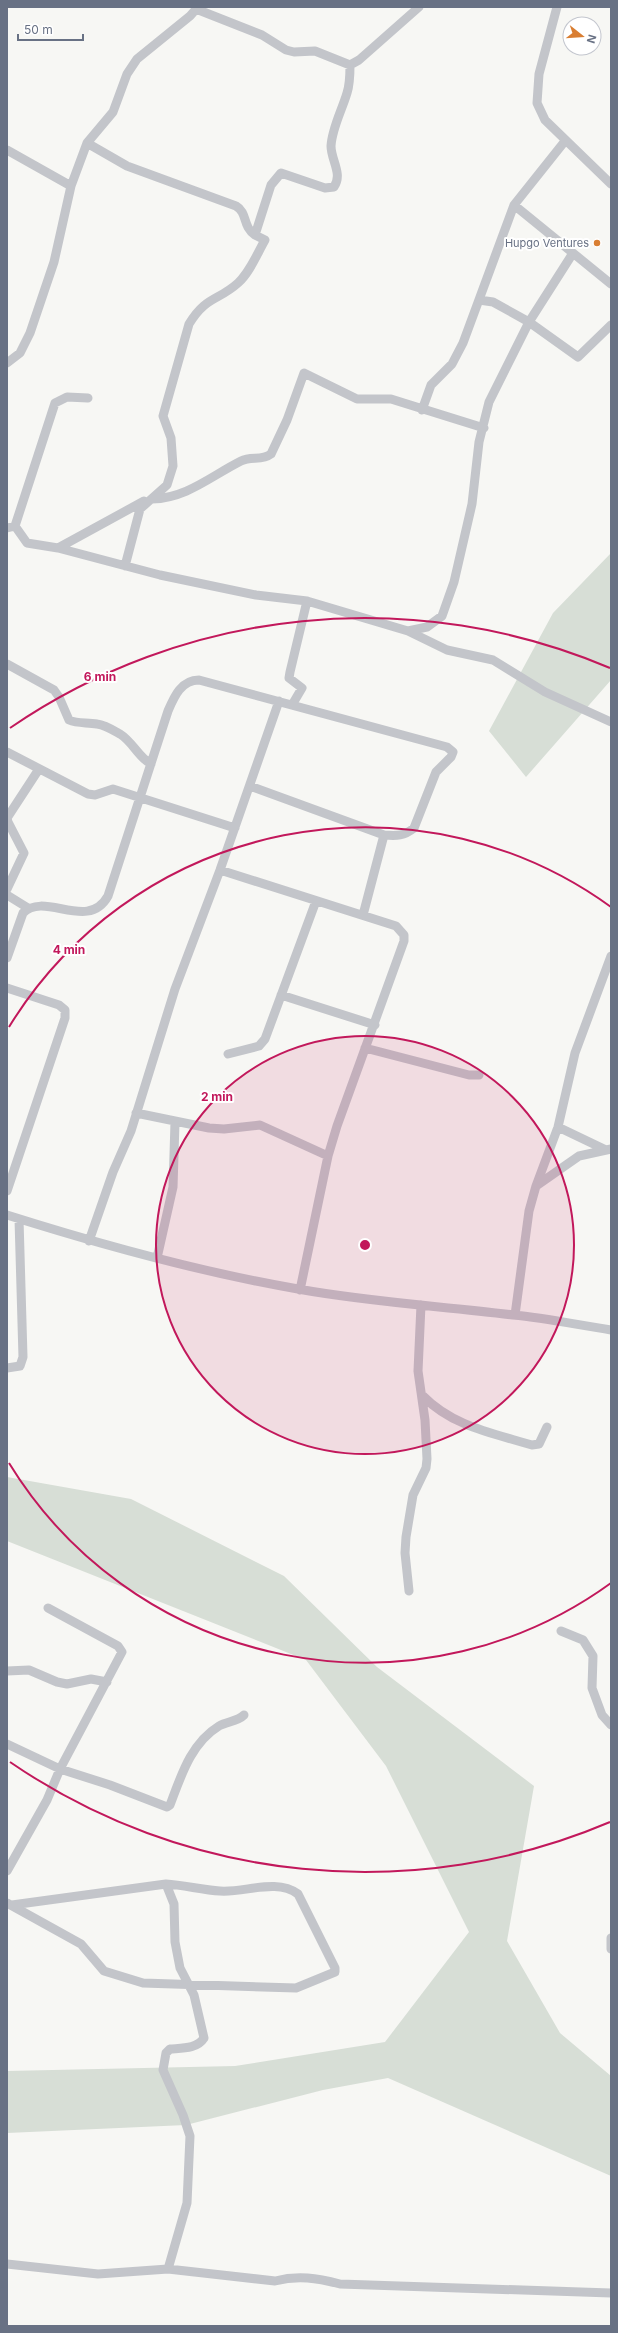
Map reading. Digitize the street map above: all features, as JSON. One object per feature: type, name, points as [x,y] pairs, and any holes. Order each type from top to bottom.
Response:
[{"type":"street","points":[[350,65],[359,60],[419,7]]},
{"type":"street","points":[[557,7],[539,74],[537,103],[545,120],[611,184]]},
{"type":"street","points":[[7,363],[20,353],[30,333],[54,262],[70,186],[87,143],[113,112],[127,74],[137,59],[197,8],[262,35],[286,50],[294,52],[316,51],[350,65]]},
{"type":"street","points":[[255,235],[271,185],[281,173],[325,188],[334,187],[337,183],[338,174],[332,153],[332,142],[348,91],[350,65]]},
{"type":"street","points":[[422,410],[431,385],[452,364],[463,343],[514,205],[565,141]]},
{"type":"street","points":[[87,143],[127,166],[236,206],[243,212],[248,229],[255,235],[265,240],[244,276],[238,283],[206,302],[197,311],[189,324],[164,412],[165,426],[171,438],[173,466],[167,485],[162,492],[140,509],[125,566]]},
{"type":"street","points":[[7,150],[70,186]]},
{"type":"street","points":[[514,205],[611,284]]},
{"type":"street","points":[[408,631],[427,627],[442,616],[454,582],[472,504],[479,442],[484,428],[489,402],[529,322],[573,253]]},
{"type":"street","points":[[479,300],[493,302],[529,322],[578,357],[611,326]]},
{"type":"street","points":[[152,500],[178,496],[243,460],[262,458],[271,454],[287,420],[304,373],[357,399],[391,399],[422,410],[484,428]]},
{"type":"street","points":[[88,398],[67,397],[55,403],[11,527],[27,543],[58,548],[125,566],[256,595],[307,601],[408,631],[447,650],[493,660],[545,692],[611,722]]},
{"type":"street","points":[[58,548],[162,492]]},
{"type":"street","points":[[292,705],[302,688],[289,678],[307,601]]},
{"type":"street","points":[[7,664],[54,690],[59,697],[69,720],[75,723],[102,725],[122,735],[135,748],[141,758],[151,764]]},
{"type":"street","points":[[7,958],[23,913],[28,908],[36,906],[84,912],[97,909],[103,905],[141,798],[173,699],[179,690],[192,680],[199,680],[279,701],[451,749],[451,757],[436,772],[414,828],[403,835],[384,834],[250,786]]},
{"type":"street","points":[[89,1241],[113,1172],[131,1131],[175,989],[220,870],[279,701]]},
{"type":"street","points":[[7,752],[88,794],[95,795],[113,789],[235,828]]},
{"type":"street","points":[[7,889],[24,854],[7,818],[38,769]]},
{"type":"street","points":[[363,915],[384,834]]},
{"type":"street","points":[[220,870],[396,926],[404,936],[404,941],[375,1025],[345,1099],[328,1156],[300,1290]]},
{"type":"street","points":[[7,895],[28,908]]},
{"type":"street","points":[[228,1054],[252,1048],[262,1043],[316,901]]},
{"type":"street","points":[[515,1315],[529,1211],[536,1186],[558,1127],[575,1053],[611,956]]},
{"type":"street","points":[[7,988],[60,1005],[65,1010],[65,1018],[7,1191]]},
{"type":"street","points":[[281,995],[375,1025]]},
{"type":"street","points":[[365,1048],[469,1076],[479,1076]]},
{"type":"street","points":[[136,1113],[176,1122],[224,1129],[260,1125],[328,1156]]},
{"type":"street","points":[[157,1258],[172,1187],[176,1122]]},
{"type":"street","points":[[558,1127],[608,1149]]},
{"type":"street","points":[[536,1186],[579,1156],[608,1149]]},
{"type":"street","points":[[7,1215],[89,1241],[300,1290],[515,1315],[611,1330]]},
{"type":"street","points":[[7,1368],[20,1366],[23,1357],[18,1219]]},
{"type":"street","points":[[409,1591],[405,1553],[406,1537],[413,1495],[426,1468],[427,1459],[423,1396],[418,1371],[421,1305]]},
{"type":"street","points":[[423,1396],[442,1414],[454,1420],[532,1445],[539,1444],[547,1427]]},
{"type":"street","points":[[7,1871],[47,1800],[60,1769],[120,1657],[121,1649],[79,1623],[48,1608]]},
{"type":"street","points":[[561,1631],[583,1640],[593,1656],[592,1688],[602,1715],[611,1725]]},
{"type":"street","points":[[7,1671],[29,1670],[57,1682],[68,1684],[91,1679],[107,1682]]},
{"type":"street","points":[[7,1744],[60,1769],[110,1785],[167,1807],[170,1804],[190,1757],[203,1739],[220,1725],[239,1720],[244,1715]]},
{"type":"street","points":[[166,1884],[186,1885],[222,1891],[278,1886],[292,1890],[298,1894],[335,1968],[332,1975],[296,1988],[143,1983],[104,1971],[81,1944],[9,1904],[166,1884]]},
{"type":"street","points":[[166,1884],[174,1904],[175,1942],[180,1968],[194,1995],[204,2038],[200,2044],[192,2047],[170,2049],[166,2053],[163,2070],[183,2115],[190,2136],[187,2203],[168,2269]]},
{"type":"street","points":[[611,1938],[611,1950]]},
{"type":"street","points":[[7,2264],[98,2274],[168,2269],[275,2281],[290,2277],[312,2277],[348,2284],[611,2293]]},
{"type":"shaded area","points":[[611,553],[611,680],[526,777],[489,731],[553,613]]},
{"type":"shaded area","points":[[7,1477],[131,1499],[284,1576],[377,1667],[534,1786],[507,1941],[560,2033],[611,2076],[611,2176],[388,2078],[323,2090],[186,2125],[7,2133],[7,2071],[235,2066],[385,2042],[469,1932],[386,1766],[306,1660],[7,1541]]},
{"type":"place","name":"Hupgo Ventures","points":[[597,243]]}]
